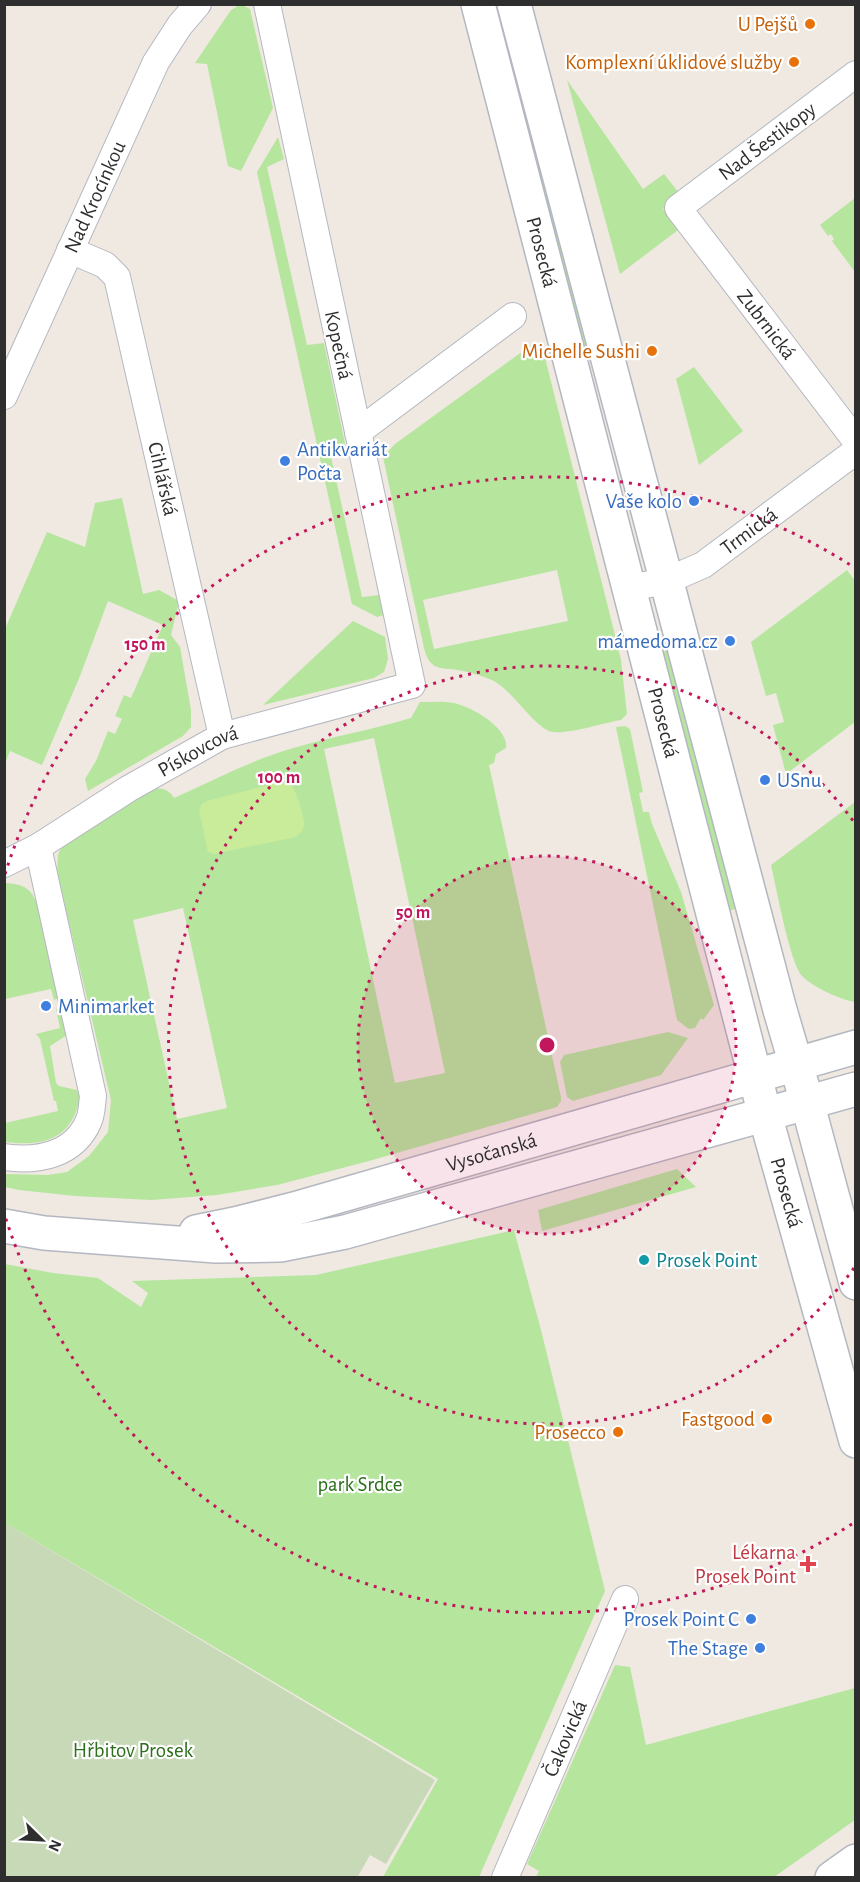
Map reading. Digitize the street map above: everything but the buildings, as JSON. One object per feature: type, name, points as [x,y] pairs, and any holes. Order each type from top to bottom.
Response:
[{"type":"main road","name":"Prosecká","points":[[478,4],[765,1115],[855,1441]]},
{"type":"main road","name":"Prosecká","points":[[514,4],[855,1283]]},
{"type":"main road","name":"Vysočanská","points":[[123,1240],[172,1236],[235,1224],[294,1209],[855,1047]]},
{"type":"main road","name":"Vysočanská","points":[[4,1226],[44,1233],[123,1240],[250,1246],[310,1240],[855,1089]]},
{"type":"main road","points":[[832,1878],[855,1862]]},
{"type":"street","name":"Nad Krocínkou","points":[[4,396],[156,62],[180,25],[198,4]]},
{"type":"street","name":"Kopečná","points":[[267,4],[412,686]]},
{"type":"street","name":"Nad Šestikopy","points":[[678,208],[855,74]]},
{"type":"street","name":"Zubrnická","points":[[678,208],[855,441]]},
{"type":"street","name":"Cihlářská","points":[[70,250],[105,265],[117,277],[222,736]]},
{"type":"street","points":[[358,432],[513,316]]},
{"type":"street","name":"Trmická","points":[[629,588],[666,581],[703,565],[855,451]]},
{"type":"street","name":"Pískovcová","points":[[4,864],[38,847],[128,789],[222,736],[412,686]]},
{"type":"street","points":[[4,1158],[44,1158],[60,1152],[78,1138],[90,1119],[93,1096],[38,847]]},
{"type":"street","name":"Čakovická","points":[[505,1878],[625,1599]]},
{"type":"green space","points":[[241,4],[250,9],[273,108],[241,171],[228,166],[207,64],[195,63],[231,10]]},
{"type":"green space","points":[[492,5],[501,5],[599,383],[584,347]]},
{"type":"green space","points":[[567,80],[643,189],[664,174],[679,193],[663,208],[678,230],[620,274]]},
{"type":"green space","points":[[278,137],[284,159],[267,167],[307,345],[324,343],[347,453],[331,457],[362,597],[380,595],[384,615],[377,617],[352,604],[257,172]]},
{"type":"green space","points":[[855,198],[855,272],[832,241],[834,239],[831,234],[828,236],[820,225]]},
{"type":"green space","points":[[541,342],[611,619],[621,660],[627,714],[621,720],[560,732],[546,730],[539,725],[509,693],[494,681],[479,675],[439,667],[430,662],[424,648],[383,457],[395,444],[534,343]],"holes":[[[557,570],[568,621],[434,649],[423,600]]]},
{"type":"green space","points":[[694,367],[743,431],[699,465],[676,379]]},
{"type":"green space","points":[[122,498],[143,594],[159,590],[177,600],[178,606],[171,635],[180,647],[191,710],[191,727],[183,736],[88,791],[85,779],[96,761],[108,731],[115,734],[122,719],[115,716],[124,695],[131,698],[163,625],[108,601],[80,676],[42,765],[10,751],[5,764],[5,629],[47,532],[85,547],[95,503]]},
{"type":"green space","points":[[847,570],[855,581],[855,722],[786,774],[773,725],[784,722],[776,693],[766,696],[751,642]]},
{"type":"green space","points":[[353,621],[385,637],[388,659],[384,672],[374,678],[263,705]]},
{"type":"green space","points":[[673,649],[738,908],[728,911],[662,652]]},
{"type":"green space","points":[[420,702],[454,703],[488,720],[502,733],[505,740],[506,748],[496,754],[494,763],[489,765],[561,1097],[557,1107],[277,1185],[217,1195],[151,1200],[75,1196],[5,1187],[5,1174],[48,1175],[67,1172],[89,1156],[108,1132],[111,1100],[57,872],[58,855],[62,845],[149,790],[163,789],[174,798],[275,754],[411,718]],"holes":[[[374,738],[445,1073],[395,1083],[324,749]],[[183,908],[227,1108],[177,1119],[133,920]]]},
{"type":"green space","points":[[625,726],[630,729],[643,792],[639,793],[643,812],[649,812],[681,892],[714,1005],[695,1028],[689,1029],[677,1020],[616,727]]},
{"type":"green space","points":[[280,782],[290,783],[301,809],[304,827],[296,837],[214,854],[208,852],[199,810],[202,804]]},
{"type":"green space","points":[[855,802],[855,1002],[842,999],[813,984],[802,976],[797,968],[788,941],[771,865]]},
{"type":"green space","points":[[4,883],[23,886],[31,892],[36,902],[59,998],[54,1000],[51,989],[5,999]]},
{"type":"green space","points":[[56,1009],[61,1009],[67,1035],[50,1046],[56,1083],[59,1086],[77,1090],[80,1096],[76,1111],[71,1122],[54,1137],[32,1143],[5,1142],[5,1123],[58,1111],[40,1039],[36,1034],[60,1028]]},
{"type":"green space","points":[[668,1032],[688,1038],[661,1075],[573,1101],[567,1097],[560,1062],[564,1055]]},
{"type":"green space","points":[[677,1169],[696,1187],[542,1231],[538,1210]]},
{"type":"green space","name":"park Srdce","points":[[514,1230],[605,1591],[479,1877],[383,1877],[438,1779],[5,1523],[5,1264],[98,1278],[141,1307],[148,1293],[132,1281],[316,1275]]},
{"type":"green space","name":"Hřbitov Prosek","points":[[5,1523],[435,1780],[386,1864],[370,1855],[357,1878],[5,1877]]},
{"type":"green space","points":[[615,1665],[630,1667],[646,1745],[855,1688],[855,1820],[774,1877],[536,1877],[539,1871],[527,1864]]},
{"type":"place","name":"U Pejšů","points":[[810,24]]},
{"type":"place","name":"Komplexní úklidové služby","points":[[794,62]]},
{"type":"place","name":"Michelle Sushi","points":[[652,351]]},
{"type":"place","name":"Antikvariát Počta","points":[[285,461]]},
{"type":"place","name":"Vaše kolo","points":[[694,501]]},
{"type":"place","name":"mámedoma.cz","points":[[730,641]]},
{"type":"place","name":"USnu","points":[[765,780]]},
{"type":"place","name":"Minimarket","points":[[46,1006]]},
{"type":"place","name":"Prosek Point","points":[[644,1260]]},
{"type":"place","name":"Fastgood","points":[[767,1419]]},
{"type":"place","name":"Prosecco","points":[[618,1432]]},
{"type":"place","name":"Lékarna Prosek Point","points":[[808,1564]]},
{"type":"place","name":"Prosek Point C","points":[[751,1619]]},
{"type":"place","name":"The Stage","points":[[760,1648]]}]
